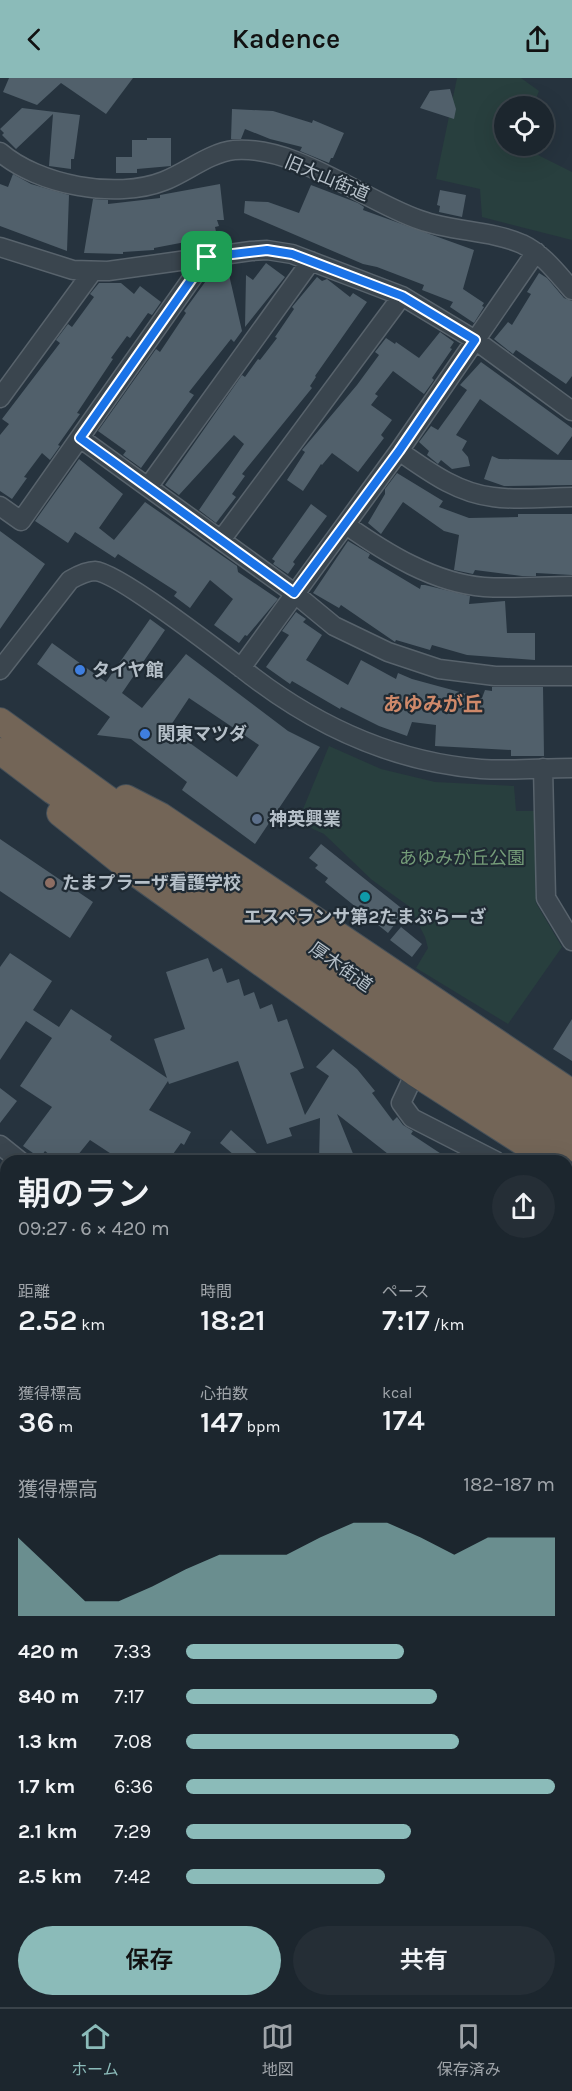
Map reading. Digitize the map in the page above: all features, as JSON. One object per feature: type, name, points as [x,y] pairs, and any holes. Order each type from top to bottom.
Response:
[{"type":"highway","name":"厚木街道","points":[[0,721],[340,967],[572,1121]]},
{"type":"highway","name":"厚木街道","points":[[0,751],[139,848],[325,985],[572,1148]]},
{"type":"highway","points":[[0,766],[130,869],[415,1073],[543,1155]]},
{"type":"highway","points":[[74,773],[161,816],[572,1093]]},
{"type":"street","name":"旧大山街道","points":[[0,152],[14,164],[51,180],[83,187],[127,189],[162,182],[213,156],[235,150],[264,153],[294,160],[420,220],[508,239],[536,252],[572,290]]},
{"type":"street","points":[[0,247],[73,270],[93,271],[267,250],[292,254],[402,296],[475,340],[572,411]]},
{"type":"street","points":[[241,668],[399,451],[536,252]]},
{"type":"street","points":[[0,506],[21,521],[207,257]]},
{"type":"street","points":[[148,487],[311,261]]},
{"type":"street","points":[[0,398],[93,271]]},
{"type":"street","points":[[221,540],[402,296]]},
{"type":"street","points":[[80,438],[294,593],[334,626],[388,652],[440,669],[495,676],[572,676]]},
{"type":"street","points":[[399,451],[433,475],[463,490],[494,498],[572,497]]},
{"type":"street","points":[[346,525],[376,546],[446,579],[483,587],[572,586]]},
{"type":"street","points":[[0,670],[70,580],[81,574],[95,571],[110,576],[144,597],[276,694],[323,723],[398,755],[481,769],[572,768]]},
{"type":"street","points":[[543,768],[546,898],[572,941]]},
{"type":"street","points":[[415,1073],[400,1103],[412,1118],[484,1155]]},
{"type":"street","points":[[0,1145],[12,1155]]},
{"type":"green space","points":[[457,78],[521,78],[539,91],[537,96],[494,96],[494,156],[540,156],[572,172],[572,240],[482,217],[480,189],[436,179]]},
{"type":"green space","name":"あゆみが丘公園","points":[[329,746],[381,769],[435,782],[514,786],[516,811],[535,811],[536,903],[562,947],[508,1024],[416,968],[428,948],[410,907],[372,880],[324,834],[299,819]]},
{"type":"building","points":[[9,78],[133,78],[106,114],[61,83],[37,105],[3,92]]},
{"type":"building","points":[[450,89],[456,109],[454,119],[420,108],[430,91]]},
{"type":"building","points":[[22,108],[80,115],[71,169],[49,166],[53,114],[16,149],[2,135],[4,133],[0,129]]},
{"type":"building","points":[[232,109],[273,111],[312,123],[313,120],[344,133],[329,163],[300,151],[302,147],[270,139],[245,129],[241,139],[231,139]]},
{"type":"building","points":[[147,138],[171,138],[171,166],[137,169],[137,173],[116,173],[116,157],[132,157],[132,140],[147,140]]},
{"type":"building","points":[[13,174],[31,184],[69,195],[67,251],[0,226],[0,184],[8,187]]},
{"type":"building","points":[[220,184],[224,220],[217,220],[219,226],[215,227],[217,236],[154,248],[154,250],[123,252],[123,254],[84,253],[93,199],[108,200],[108,204],[160,198],[160,195]]},
{"type":"building","points":[[311,185],[358,203],[364,207],[363,210],[474,250],[463,289],[484,303],[474,323],[450,307],[453,302],[422,290],[424,285],[363,264],[244,213],[245,201],[268,202],[299,213]]},
{"type":"building","points":[[440,190],[466,195],[462,217],[439,212],[440,206],[437,205]]},
{"type":"building","points":[[266,263],[285,277],[245,327],[246,275],[253,280]]},
{"type":"building","points":[[227,266],[242,331],[234,342],[231,339],[189,392],[194,395],[141,468],[123,455],[126,451],[98,431],[156,349],[160,352],[186,313],[184,311],[216,267]]},
{"type":"building","points":[[539,273],[547,278],[564,298],[572,301],[572,376],[566,384],[516,350],[513,354],[494,339],[508,322],[512,325],[531,294],[527,292]]},
{"type":"building","points":[[317,277],[322,281],[327,279],[350,297],[353,293],[367,302],[315,376],[310,386],[312,388],[242,474],[245,476],[232,494],[236,497],[216,523],[199,510],[244,444],[234,435],[179,495],[165,485],[242,375],[245,377],[277,338],[275,337],[294,309],[292,307]]},
{"type":"building","points":[[99,283],[121,283],[134,294],[140,286],[161,302],[152,315],[148,313],[130,338],[127,336],[111,358],[113,359],[77,413],[80,414],[50,460],[42,453],[24,477],[27,478],[12,499],[0,491],[0,435],[9,424],[2,419],[60,343],[56,340],[68,324],[72,327],[94,297],[90,294]]},
{"type":"building","points":[[440,332],[454,342],[424,394],[393,371],[375,394],[378,396],[371,405],[392,420],[381,435],[384,438],[358,472],[332,453],[321,464],[303,491],[287,480],[305,452],[302,450],[357,385],[379,355],[375,352],[386,338],[419,358]]},
{"type":"building","points":[[481,362],[572,428],[572,436],[558,455],[480,399],[456,435],[467,441],[462,450],[468,457],[470,466],[452,469],[441,460],[438,464],[427,455],[429,451],[419,442],[431,426],[438,430],[467,390],[460,385]]},
{"type":"building","points":[[492,456],[499,459],[572,460],[572,485],[504,486],[484,479]]},
{"type":"building","points":[[79,459],[123,494],[99,528],[114,540],[145,502],[237,566],[238,572],[278,599],[247,636],[245,635],[239,643],[214,625],[233,599],[210,580],[190,608],[174,596],[177,592],[118,554],[115,558],[75,532],[68,543],[35,521]]},
{"type":"building","points":[[397,473],[443,501],[439,507],[469,518],[518,517],[518,514],[572,514],[572,575],[536,573],[536,576],[522,576],[475,570],[473,574],[454,570],[459,535],[444,531],[403,502],[381,534],[368,523],[385,494],[385,489]]},
{"type":"building","points":[[311,504],[327,516],[293,562],[295,564],[288,574],[273,564],[275,561],[272,559]]},
{"type":"building","points":[[0,531],[45,564],[0,629]]},
{"type":"building","points":[[348,541],[370,554],[368,558],[420,589],[421,585],[425,585],[470,596],[469,604],[505,601],[507,633],[535,633],[535,660],[467,655],[432,645],[430,650],[396,640],[395,642],[341,605],[339,608],[313,593]]},
{"type":"building","points":[[296,612],[306,619],[303,622],[322,635],[306,660],[348,685],[361,660],[396,679],[398,673],[482,698],[485,690],[492,691],[492,687],[543,687],[544,756],[511,756],[511,750],[435,746],[436,725],[412,722],[407,736],[379,726],[341,707],[340,709],[292,681],[290,684],[266,667],[289,635],[282,631]]},
{"type":"building","points":[[150,619],[165,630],[122,693],[142,708],[186,654],[288,731],[320,747],[255,844],[182,790],[187,782],[131,739],[97,735],[110,717],[37,664],[52,643],[106,682]],"holes":[[[189,698],[259,745],[237,777],[169,728]]]},
{"type":"building","points":[[0,839],[93,902],[70,938],[0,891]]},
{"type":"building","name":"エスペランサ第2たまぷらーざ","points":[[321,844],[405,911],[388,933],[325,882],[328,878],[315,868],[318,865],[309,858]]},
{"type":"building","points":[[401,927],[422,944],[412,957],[390,940]]},
{"type":"building","points":[[10,953],[52,981],[33,1010],[59,1027],[71,1009],[112,1036],[110,1040],[167,1078],[154,1039],[185,1029],[166,972],[208,958],[213,972],[222,968],[227,983],[239,979],[244,996],[254,992],[260,1009],[272,1004],[278,1022],[287,1019],[304,1068],[290,1073],[305,1115],[329,1076],[316,1067],[333,1049],[357,1069],[375,1091],[372,1093],[393,1121],[397,1117],[403,1125],[413,1131],[411,1134],[443,1155],[389,1155],[337,1114],[354,1155],[319,1155],[320,1118],[289,1128],[292,1136],[267,1144],[238,1061],[169,1084],[168,1081],[149,1110],[191,1132],[184,1145],[181,1143],[172,1155],[113,1155],[90,1140],[78,1155],[50,1155],[45,1151],[42,1155],[36,1155],[23,1146],[52,1107],[20,1086],[52,1038],[26,1021],[0,1060],[0,967]]},
{"type":"building","points":[[572,1019],[572,1061],[553,1049]]},
{"type":"building","points":[[0,1088],[17,1101],[0,1123]]},
{"type":"building","points":[[231,1130],[259,1155],[234,1155],[220,1143]]},
{"type":"place","name":"タイヤ館","points":[[80,670]]},
{"type":"place","name":"関東マツダ","points":[[145,734]]},
{"type":"place","name":"神英興業","points":[[257,819]]},
{"type":"place","name":"たまプラーザ看護学校","points":[[50,883]]},
{"type":"place","name":"エスペランサ第2たまぷらーざ","points":[[365,897]]},
{"type":"district","name":"あゆみが丘","points":[[433,704]]},
{"type":"route","points":[[267,250],[292,254],[402,296],[475,340],[399,451],[294,593],[80,438],[207,257],[267,250]]}]
